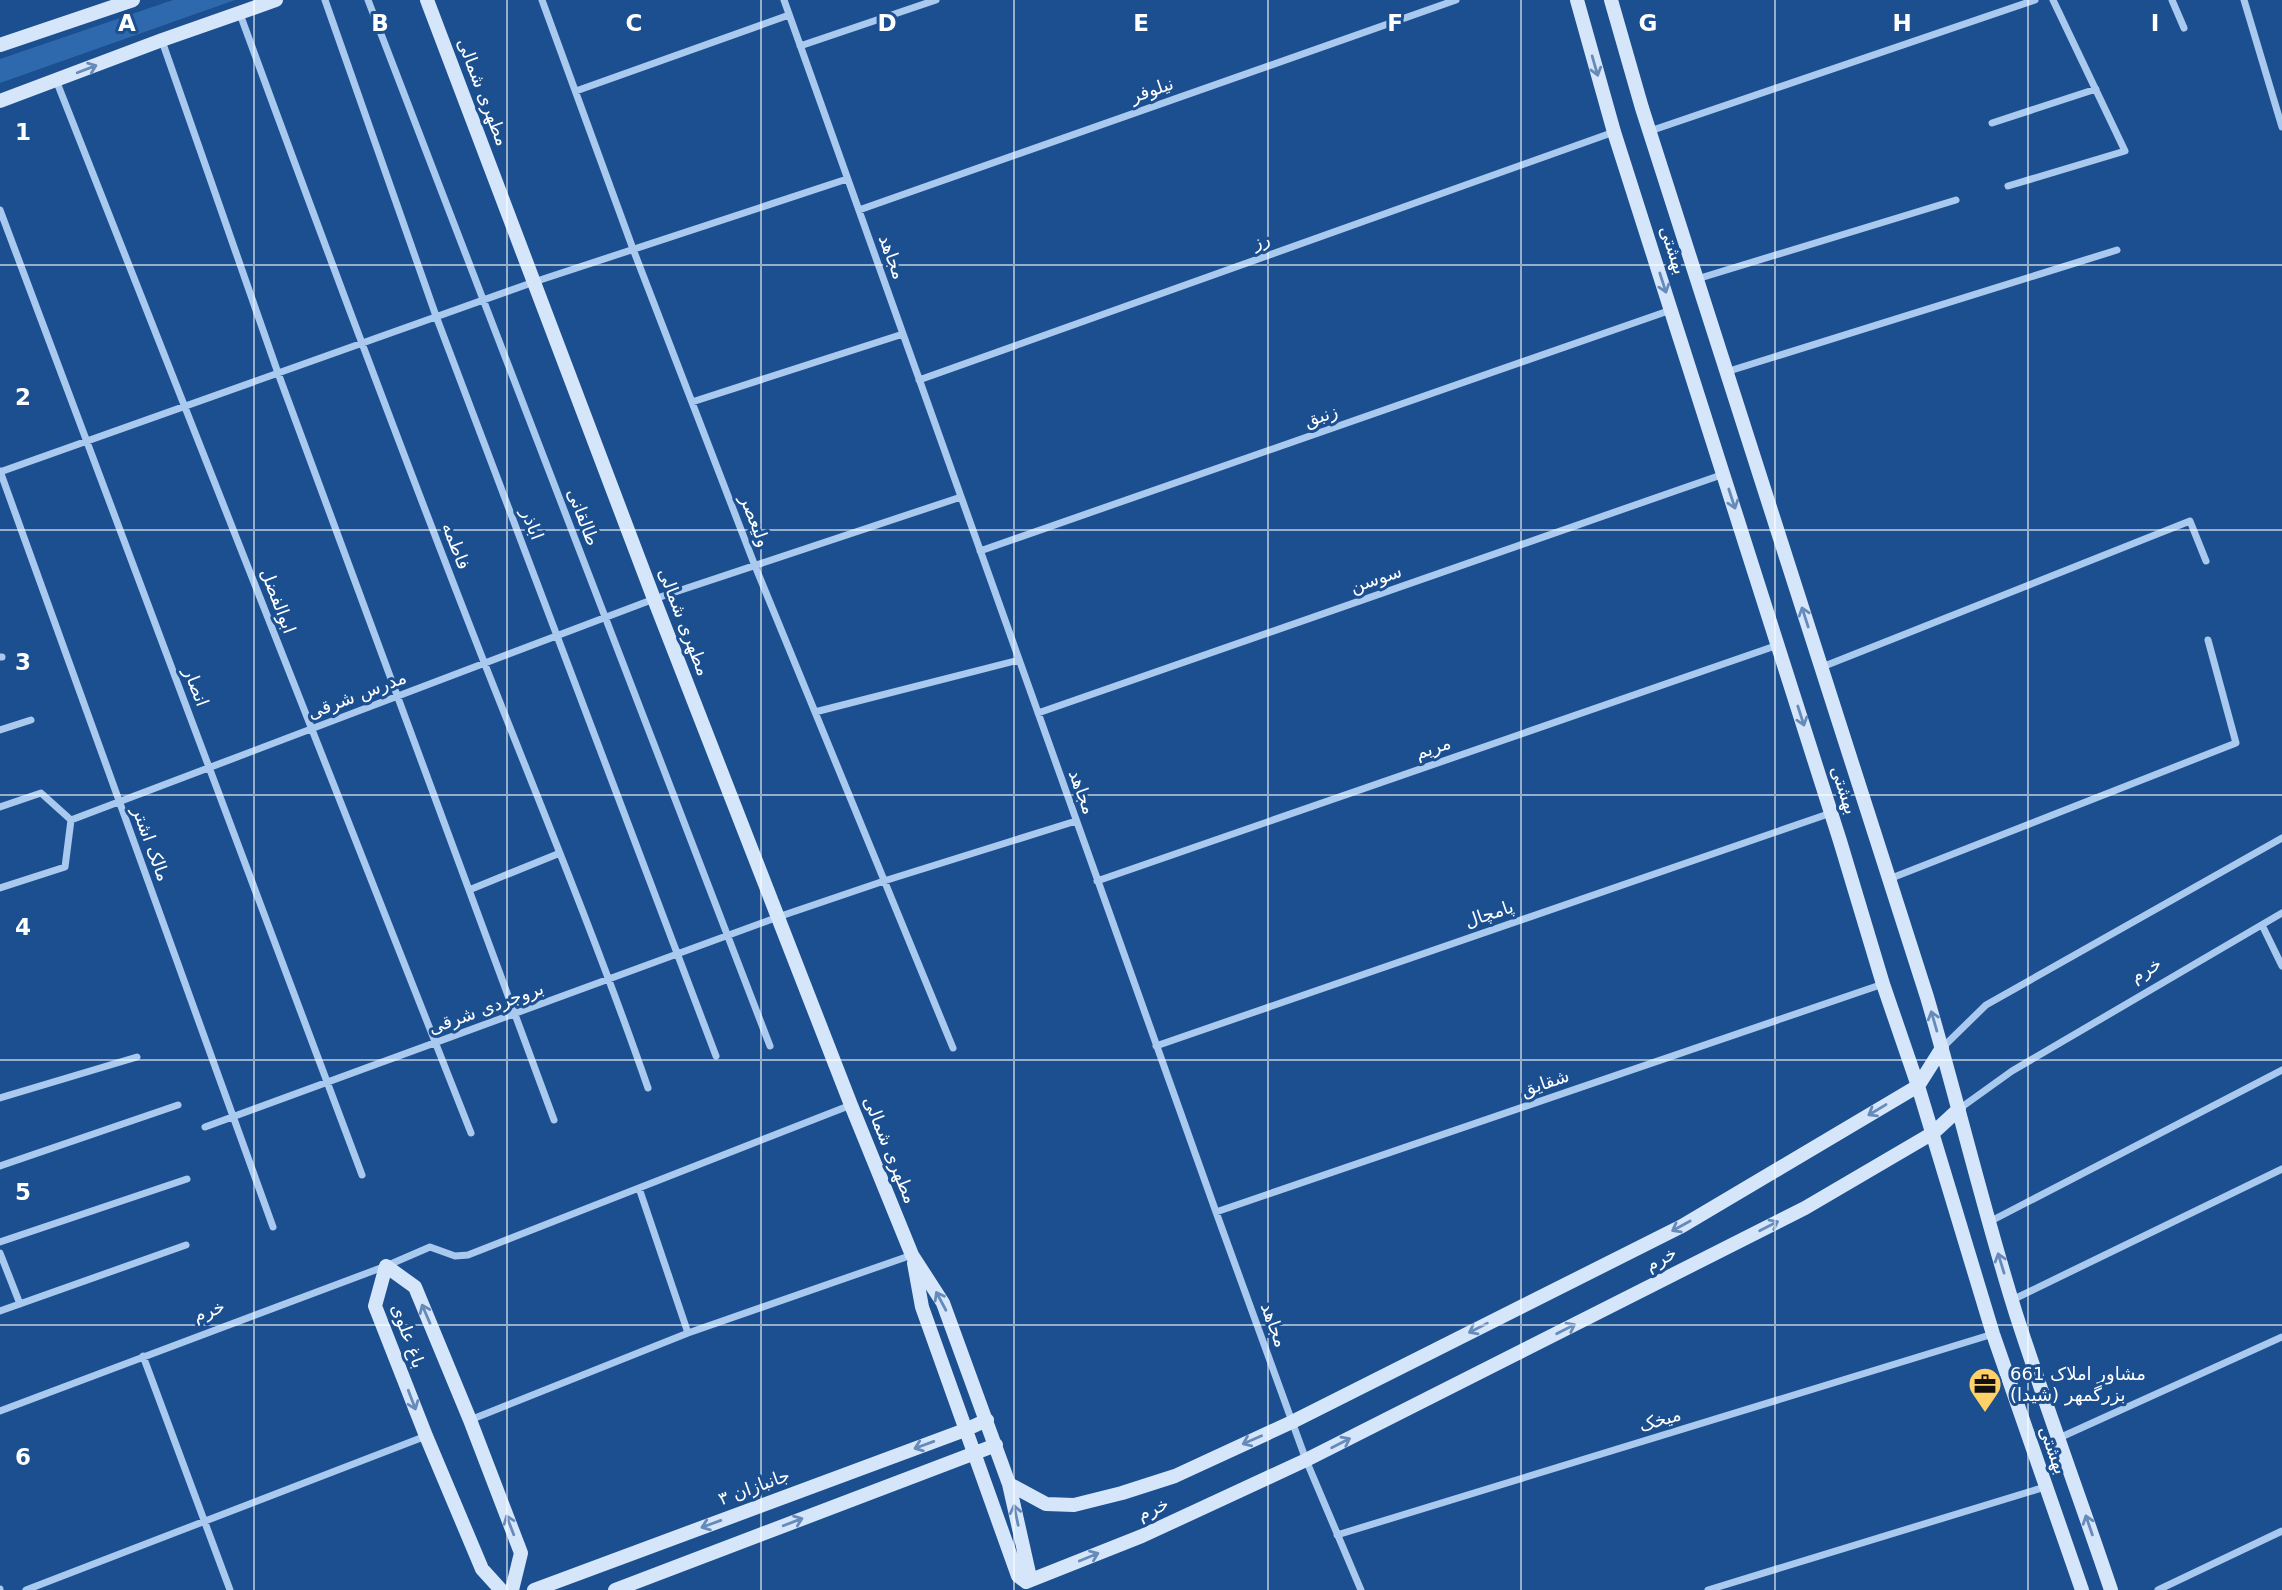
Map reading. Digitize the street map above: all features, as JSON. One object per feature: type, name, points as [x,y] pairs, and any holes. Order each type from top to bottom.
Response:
[{"type":"street","points":[[0,45],[133,0]]},
{"type":"street","points":[[0,101],[276,0]]},
{"type":"street","name":"اباذر","points":[[325,0],[436,316],[716,1056]]},
{"type":"street","name":"طالقانی","points":[[368,0],[770,1046]]},
{"type":"street","name":"مطهری شمالی","points":[[427,0],[654,599],[851,1105],[912,1255],[943,1303],[1009,1484],[1029,1573],[1027,1586]]},
{"type":"street","name":"ولیعصر","points":[[542,0],[755,566],[953,1048]]},
{"type":"street","name":"مجاهد","points":[[784,0],[1306,1461],[1361,1590]]},
{"type":"street","points":[[800,46],[936,0]]},
{"type":"street","name":"نیلوفر","points":[[859,210],[1456,0]]},
{"type":"street","name":"بهشتی","points":[[1577,0],[1614,132],[1933,1133],[1993,1334],[2082,1590]]},
{"type":"street","name":"بهشتی","points":[[1611,0],[1649,131],[1942,1048],[2012,1300],[2111,1590]]},
{"type":"street","points":[[1649,131],[2035,0]]},
{"type":"street","points":[[2008,186],[2125,151],[2053,0]]},
{"type":"street","points":[[2172,0],[2184,28]]},
{"type":"street","points":[[2244,0],[2282,127]]},
{"type":"street","name":"فاطمه","points":[[239,13],[361,343],[610,978],[648,1088]]},
{"type":"street","points":[[576,91],[789,15]]},
{"type":"street","points":[[162,40],[278,373],[554,1121]]},
{"type":"street","name":"ابوالفضل","points":[[56,80],[471,1133]]},
{"type":"street","points":[[1992,123],[2096,89]]},
{"type":"street","name":"رز","points":[[919,380],[1614,132]]},
{"type":"street","points":[[0,471],[534,282],[847,179]]},
{"type":"street","points":[[1696,279],[1956,200]]},
{"type":"street","name":"انصار","points":[[0,210],[362,1175]]},
{"type":"street","points":[[1726,372],[2117,250]]},
{"type":"street","name":"زنبق","points":[[980,551],[1672,310]]},
{"type":"street","points":[[692,402],[903,334]]},
{"type":"street","name":"مالک اشتر","points":[[0,471],[273,1227]]},
{"type":"street","name":"سوسن","points":[[1038,713],[1724,474]]},
{"type":"street","name":"مدرس شرقی","points":[[71,820],[654,599],[961,497]]},
{"type":"street","points":[[1821,667],[2190,521],[2206,561]]},
{"type":"street","points":[[1888,879],[2236,743],[2207,640]]},
{"type":"street","name":"مریم","points":[[1097,880],[1778,645]]},
{"type":"street","points":[[815,712],[1019,660]]},
{"type":"street","points":[[0,730],[32,720]]},
{"type":"street","points":[[0,807],[41,793],[71,820],[65,867],[0,888]]},
{"type":"street","name":"پامچال","points":[[1156,1045],[1832,813]]},
{"type":"street","name":"بروجردی شرقی","points":[[205,1128],[778,917],[1076,821]]},
{"type":"street","points":[[1942,1048],[1986,1006],[2282,838]]},
{"type":"street","points":[[469,890],[560,853]]},
{"type":"street","name":"خرم","points":[[1027,1586],[1306,1461],[1805,1208],[1933,1133],[1959,1109],[2012,1071],[2282,913]]},
{"type":"street","points":[[2262,925],[2282,966]]},
{"type":"street","name":"شقایق","points":[[1216,1212],[1884,984]]},
{"type":"street","name":"خرم","points":[[1009,1484],[1046,1504],[1074,1505],[1175,1476],[1292,1422],[1682,1226],[1918,1086],[1942,1048]]},
{"type":"street","points":[[0,1098],[137,1057]]},
{"type":"street","points":[[1989,1222],[2282,1069]]},
{"type":"street","points":[[0,1166],[178,1105]]},
{"type":"street","points":[[688,1333],[639,1188],[851,1105]]},
{"type":"street","points":[[2012,1300],[2282,1169]]},
{"type":"street","points":[[0,1242],[187,1178]]},
{"type":"street","name":"خرم","points":[[0,1411],[430,1247],[455,1256],[468,1255],[639,1188]]},
{"type":"street","points":[[0,1311],[186,1245]]},
{"type":"street","points":[[0,1254],[20,1304]]},
{"type":"street","points":[[470,1420],[688,1333],[912,1255]]},
{"type":"street","name":"مطهری شمالی","points":[[912,1255],[922,1307],[973,1454],[1018,1576],[1027,1586]]},
{"type":"street","name":"باغ علوی","points":[[501,1590],[482,1569],[375,1306],[386,1266],[415,1287],[470,1420],[521,1553],[512,1590]]},
{"type":"street","name":"میخک","points":[[1337,1535],[1993,1334]]},
{"type":"street","points":[[2059,1438],[2282,1337]]},
{"type":"street","points":[[143,1356],[230,1590]]},
{"type":"street","name":"جانبازان ۳","points":[[534,1590],[987,1420]]},
{"type":"street","points":[[26,1590],[426,1436]]},
{"type":"street","points":[[615,1590],[996,1445]]},
{"type":"street","points":[[876,1463],[885,1488]]},
{"type":"street","points":[[1708,1590],[2046,1487]]},
{"type":"street","points":[[2158,1590],[2282,1531]]},
{"type":"shaded area","points":[[173,0],[235,0],[0,83],[0,59]]},
{"type":"place","name":"مشاور املاک 661 بزرگمهر (شیدا)","points":[[1985,1414]]}]
